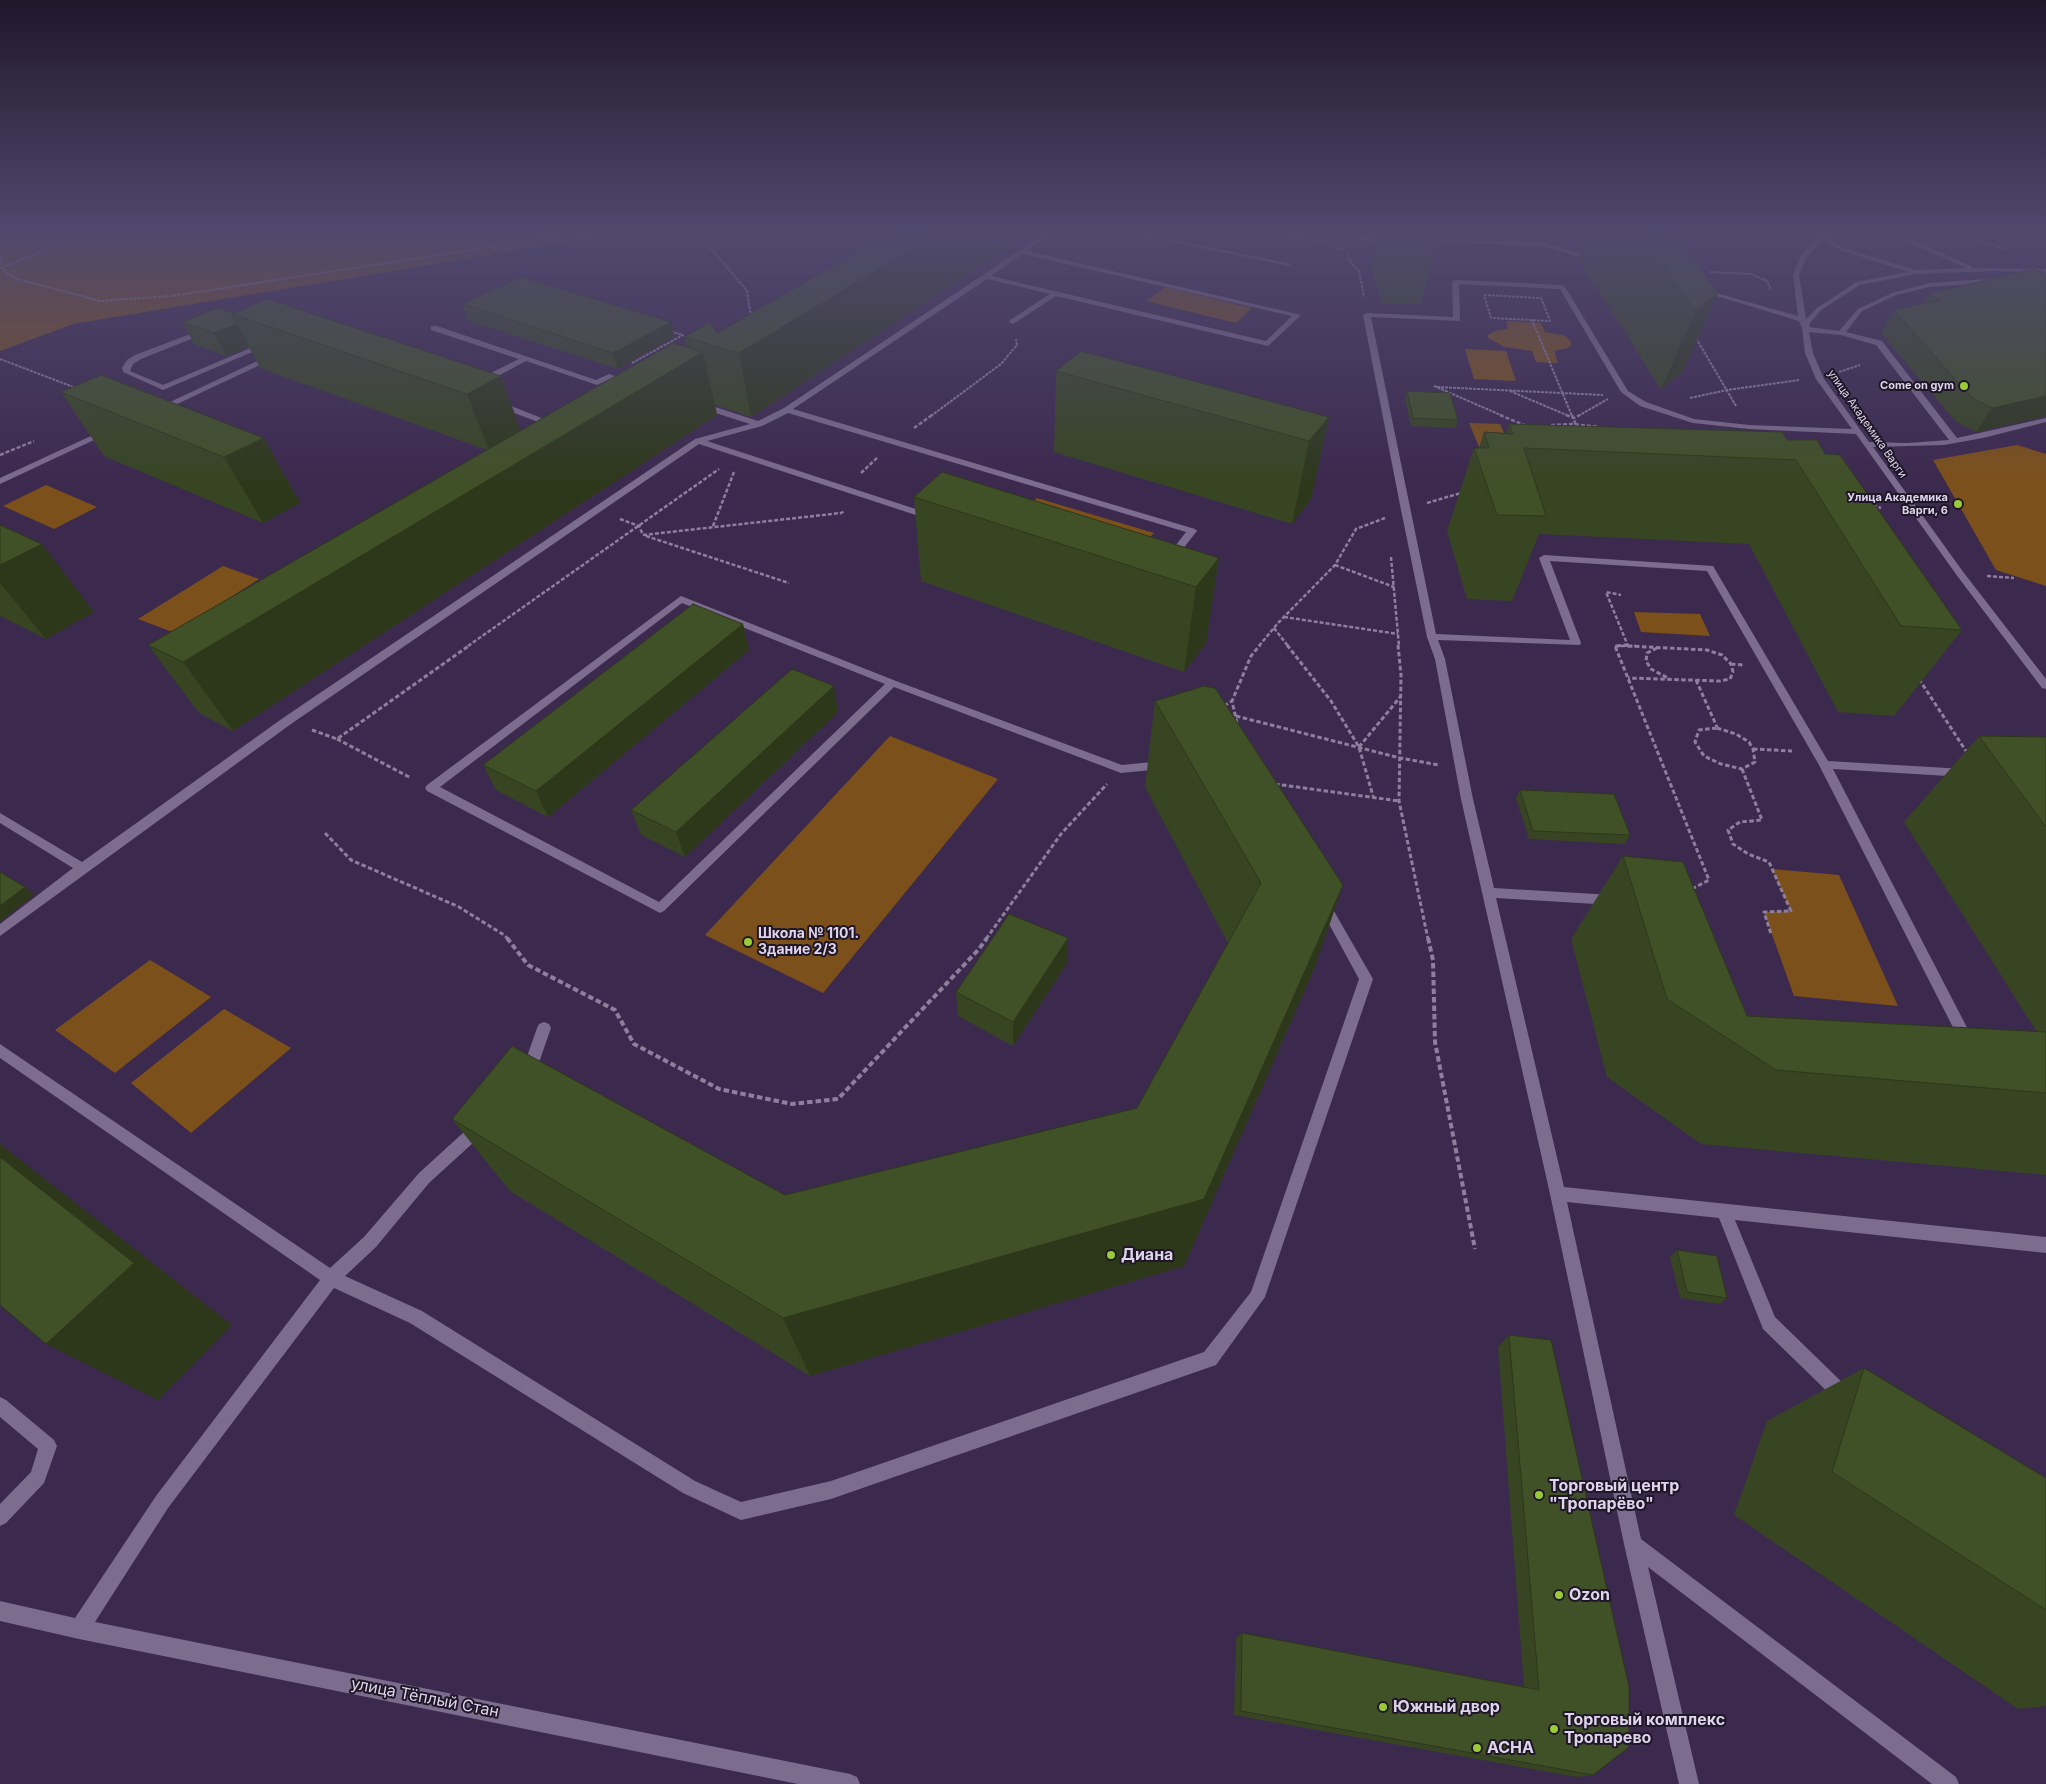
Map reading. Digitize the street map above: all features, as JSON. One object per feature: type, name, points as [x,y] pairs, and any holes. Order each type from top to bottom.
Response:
[{"type":"street","points":[[177,401],[163,388],[127,372],[126,368],[130,362],[138,357],[240,317]]},
{"type":"street","points":[[280,317],[301,326],[300,331]]},
{"type":"street","points":[[0,930],[82,868],[286,721],[698,441],[759,424],[787,410],[927,317]]},
{"type":"street","points":[[1013,322],[1020,317]]},
{"type":"street","points":[[1151,317],[1268,344],[1295,317]]},
{"type":"street","points":[[1367,317],[1404,510],[1432,636],[1440,659],[1462,769],[1558,1194],[1633,1544],[1689,1784]]},
{"type":"street","points":[[1405,317],[1457,319],[1457,317]]},
{"type":"street","points":[[1580,317],[1624,392],[1643,404],[1693,420],[1749,427],[1858,432]]},
{"type":"street","points":[[1795,317],[1801,319]]},
{"type":"street","points":[[1811,317],[1807,322],[1805,334],[1841,333],[1879,343],[1954,440]]},
{"type":"street","points":[[1841,333],[1854,317]]},
{"type":"street","name":"улица Академика Варги","points":[[1801,319],[1809,353],[1820,379],[1961,575],[2046,686]]},
{"type":"street","points":[[434,328],[597,383],[608,376],[635,385]]},
{"type":"street","points":[[163,388],[300,331],[310,336]]},
{"type":"street","points":[[150,413],[281,354]]},
{"type":"street","points":[[469,388],[525,359]]},
{"type":"street","points":[[489,401],[560,426]]},
{"type":"street","points":[[689,402],[759,424]]},
{"type":"street","points":[[787,410],[1192,531],[1164,566]]},
{"type":"street","points":[[1867,444],[1908,445],[1944,443],[1983,436],[2046,420]]},
{"type":"street","points":[[0,481],[115,429]]},
{"type":"street","points":[[698,441],[939,520]]},
{"type":"street","points":[[1432,636],[1576,643],[1544,558],[1710,568],[1818,752],[1971,1048]]},
{"type":"street","points":[[892,683],[660,908],[432,788],[681,599],[892,683],[1121,769],[1179,763]]},
{"type":"street","points":[[1825,765],[1981,774]]},
{"type":"street","points":[[0,817],[82,868]]},
{"type":"street","points":[[0,1050],[331,1278],[416,1317],[689,1487],[741,1511],[831,1490],[1210,1359],[1258,1297],[1366,979],[1318,892]]},
{"type":"street","points":[[1490,893],[1623,901]]},
{"type":"street","points":[[524,1087],[544,1028]]},
{"type":"street","points":[[79,1629],[162,1502],[331,1278],[370,1242],[424,1178],[488,1120]]},
{"type":"street","points":[[1558,1194],[2046,1244]]},
{"type":"street","points":[[1724,1211],[1769,1323],[1844,1396],[1861,1406]]},
{"type":"street","points":[[0,1406],[48,1446],[38,1477],[0,1518]]},
{"type":"street","points":[[1633,1544],[1949,1784]]},
{"type":"street","name":"улица Тёплый Стан","points":[[0,1611],[79,1629],[850,1784]]},
{"type":"path","points":[[1491,317],[1550,320],[1549,317]]},
{"type":"path","points":[[1532,320],[1579,431]]},
{"type":"path","points":[[844,488],[895,442],[1001,364],[1017,345],[1013,322]]},
{"type":"path","points":[[608,376],[683,335],[665,329]]},
{"type":"path","points":[[1691,330],[1749,427]]},
{"type":"path","points":[[0,358],[84,391]]},
{"type":"path","points":[[1661,411],[1669,404],[1727,390],[1795,380],[1820,379],[1860,366]]},
{"type":"path","points":[[1526,426],[1434,386],[1631,396]]},
{"type":"path","points":[[1506,389],[1574,418]]},
{"type":"path","points":[[1574,418],[1615,395]]},
{"type":"path","points":[[1543,428],[1552,425],[1576,424],[1602,428]]},
{"type":"path","points":[[0,455],[34,441]]},
{"type":"path","points":[[713,526],[740,455]]},
{"type":"path","points":[[336,739],[740,455]]},
{"type":"path","points":[[1237,725],[1232,701],[1251,656],[1284,617],[1336,565],[1356,530],[1404,510],[1469,490]]},
{"type":"path","points":[[789,583],[643,535],[841,513],[873,498]]},
{"type":"path","points":[[1873,505],[1881,508]]},
{"type":"path","points":[[1386,517],[1387,526]]},
{"type":"path","points":[[1390,552],[1398,634],[1401,696],[1399,801],[1414,879],[1433,960],[1436,1042],[1475,1249]]},
{"type":"path","points":[[1336,565],[1394,587]]},
{"type":"path","points":[[1621,595],[1606,592],[1628,646]]},
{"type":"path","points":[[1284,617],[1398,634]]},
{"type":"path","points":[[1274,628],[1331,701],[1359,747],[1374,796]]},
{"type":"path","points":[[1628,678],[1720,681],[1730,679],[1733,672],[1731,664],[1722,655],[1707,650],[1615,646],[1709,880],[1685,892]]},
{"type":"path","points":[[1658,647],[1647,653],[1646,661],[1651,669],[1670,679]]},
{"type":"path","points":[[1917,676],[1981,774]]},
{"type":"path","points":[[1696,680],[1717,728]]},
{"type":"path","points":[[1359,747],[1401,696]]},
{"type":"path","points":[[1223,706],[1232,701]]},
{"type":"path","points":[[1236,716],[1400,758],[1462,769]]},
{"type":"path","points":[[286,721],[336,739],[432,788]]},
{"type":"path","points":[[1717,728],[1736,734],[1748,742],[1753,750],[1755,762],[1742,768],[1721,764],[1704,756],[1695,742],[1699,730],[1717,728]]},
{"type":"path","points":[[1753,750],[1818,752]]},
{"type":"path","points":[[1742,768],[1762,820],[1740,822],[1728,830],[1733,844],[1748,854],[1769,862],[1791,911],[1764,912],[1771,934]]},
{"type":"path","points":[[325,833],[351,860],[458,906],[504,935],[528,965],[615,1010],[634,1044],[719,1089],[792,1104],[838,1099],[979,948],[1061,834],[1121,769]]},
{"type":"path","points":[[1271,783],[1399,801]]},
{"type":"shaded area","points":[[0,317],[114,317],[73,324],[0,351]]},
{"type":"shaded area","points":[[1212,317],[1242,317],[1236,323]]},
{"type":"shaded area","points":[[1506,321],[1541,323],[1545,332],[1566,336],[1572,344],[1568,348],[1554,351],[1558,363],[1536,362],[1532,351],[1505,347],[1488,338],[1488,335],[1495,331],[1508,329]]},
{"type":"shaded area","points":[[1465,349],[1506,351],[1516,381],[1474,379]]},
{"type":"shaded area","points":[[1469,423],[1500,424],[1512,450],[1480,449]]},
{"type":"shaded area","points":[[2017,445],[2046,454],[2046,586],[1996,570],[1933,460]]},
{"type":"shaded area","points":[[46,485],[97,507],[54,529],[3,506]]},
{"type":"shaded area","points":[[1037,498],[1154,533],[1137,550],[1019,514]]},
{"type":"shaded area","points":[[223,566],[259,579],[175,633],[138,619]]},
{"type":"shaded area","points":[[1634,612],[1700,614],[1710,636],[1641,632]]},
{"type":"shaded area","points":[[890,736],[998,779],[823,993],[705,935]]},
{"type":"shaded area","points":[[1772,869],[1839,875],[1898,1006],[1794,996],[1764,912],[1791,911]]},
{"type":"shaded area","points":[[150,960],[211,997],[115,1073],[55,1030]]},
{"type":"shaded area","points":[[224,1009],[291,1048],[191,1133],[131,1083]]},
{"type":"building","points":[[194,317],[234,317],[237,324],[214,333],[182,322]]},
{"type":"building","points":[[242,317],[323,317],[501,376],[467,394]]},
{"type":"building","points":[[503,317],[655,317],[671,322],[613,353]]},
{"type":"building","points":[[744,317],[798,317],[739,353],[684,337],[710,322],[717,333]]},
{"type":"building","points":[[1900,317],[2046,317],[2046,396],[1992,408],[1971,397]]},
{"type":"building","points":[[673,343],[703,352],[183,662],[148,645]]},
{"type":"building","points":[[1081,351],[1329,417],[1309,441],[1056,371]]},
{"type":"building","points":[[101,375],[264,438],[224,457],[61,392]]},
{"type":"building","points":[[1407,391],[1450,393],[1458,420],[1413,418]]},
{"type":"building","points":[[1509,424],[1782,432],[1787,440],[1817,440],[1825,454],[1840,455],[1962,630],[1901,626],[1796,460],[1524,448],[1546,516],[1497,515],[1474,448],[1489,448],[1484,432],[1513,434]]},
{"type":"building","points":[[942,472],[1219,558],[1196,587],[914,497]]},
{"type":"building","points":[[0,525],[42,544],[0,565]]},
{"type":"building","points":[[693,604],[743,624],[536,791],[483,765]]},
{"type":"building","points":[[792,669],[834,686],[676,832],[631,810]]},
{"type":"building","points":[[1204,686],[1215,688],[1343,885],[1204,1199],[783,1318],[452,1119],[512,1046],[785,1195],[1137,1108],[1261,883],[1155,701]]},
{"type":"building","points":[[1979,736],[2046,737],[2046,827]]},
{"type":"building","points":[[1520,790],[1614,794],[1630,835],[1533,831]]},
{"type":"building","points":[[1623,856],[1683,862],[1747,1016],[2046,1032],[2046,1093],[1776,1070],[1667,999]]},
{"type":"building","points":[[0,872],[25,887],[0,906]]},
{"type":"building","points":[[1009,914],[1068,938],[1013,1022],[956,992]]},
{"type":"building","points":[[0,1157],[134,1263],[46,1344],[0,1305]]},
{"type":"building","points":[[1677,1250],[1717,1256],[1727,1298],[1687,1292]]},
{"type":"building","name":"Торговый центр \"Тропарёво\"","points":[[1509,1335],[1551,1340],[1629,1687],[1629,1747],[1593,1775],[1241,1711],[1242,1633],[1539,1690]]},
{"type":"building","points":[[1864,1368],[2046,1478],[2046,1610],[1832,1472]]},
{"type":"place","name":"Come on gym","points":[[1964,386]]},
{"type":"place","name":"Улица Академика Варги, 6","points":[[1958,504]]},
{"type":"place","name":"Школа № 1101. Здание 2/3","points":[[748,942]]},
{"type":"place","name":"Диана","points":[[1111,1255]]},
{"type":"place","name":"Торговый центр \"Тропарёво\"","points":[[1539,1495]]},
{"type":"place","name":"Ozon","points":[[1559,1595]]},
{"type":"place","name":"Южный двор","points":[[1383,1707]]},
{"type":"place","name":"Торговый комплекс Тропарево","points":[[1554,1729]]},
{"type":"place","name":"АСНА","points":[[1477,1748]]}]
